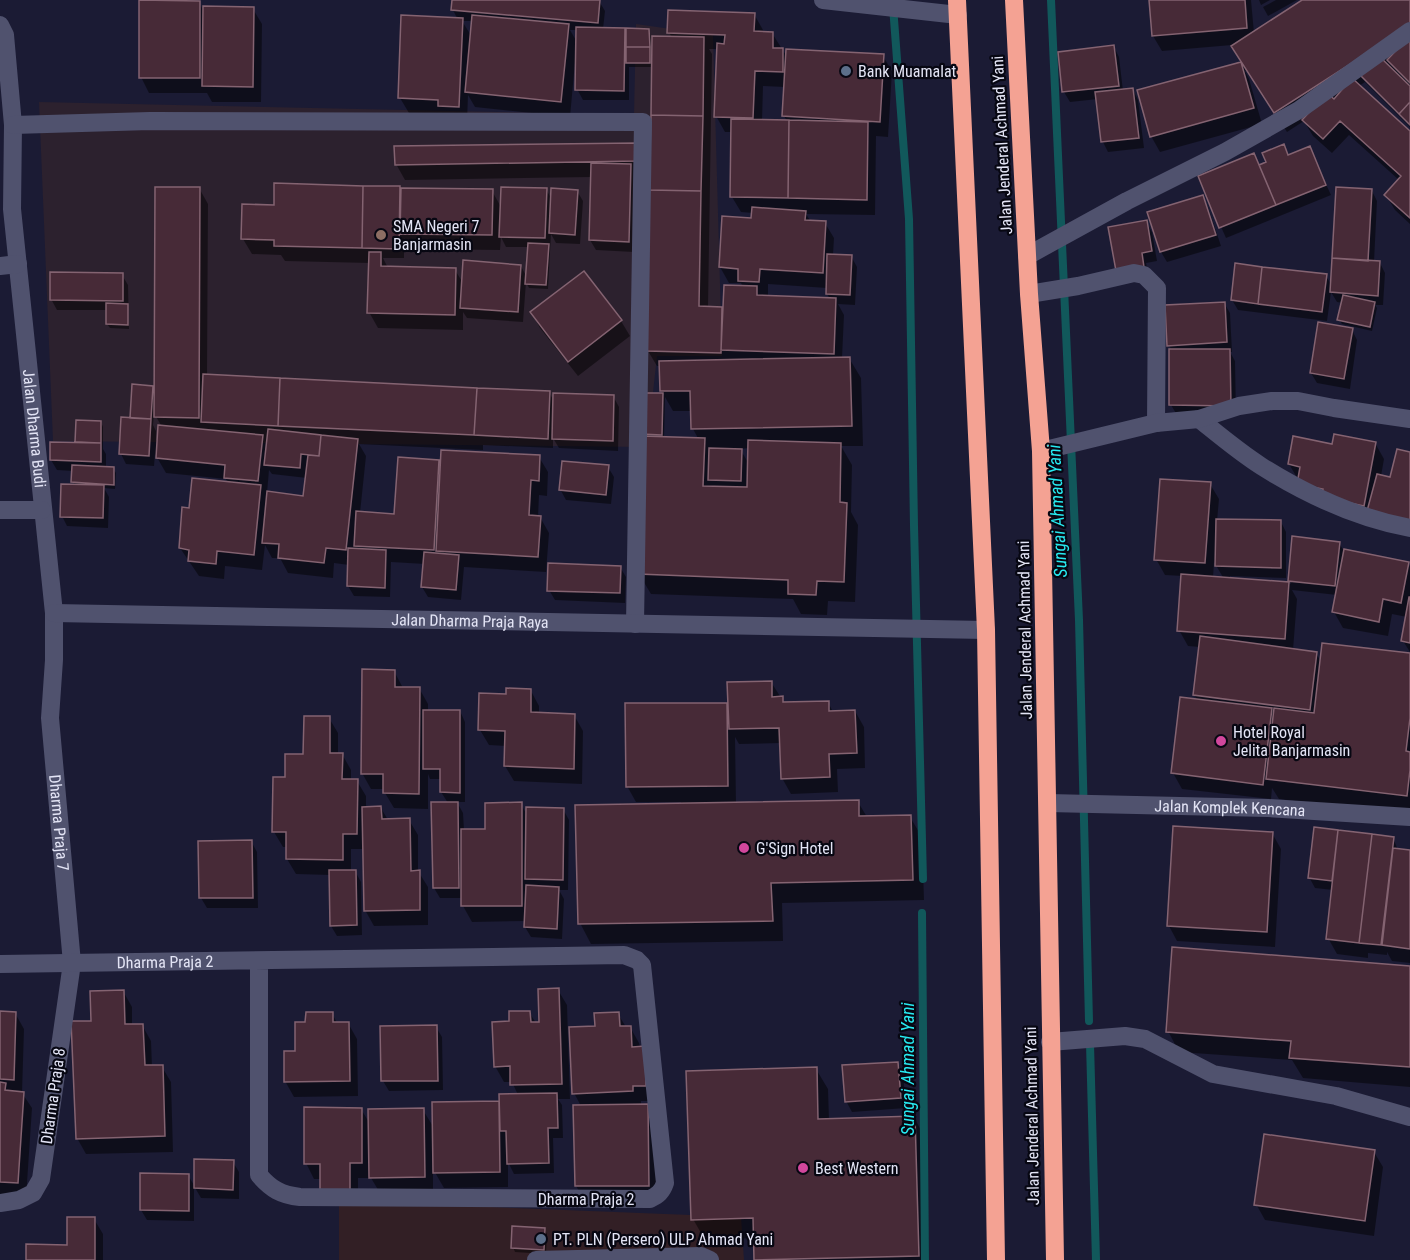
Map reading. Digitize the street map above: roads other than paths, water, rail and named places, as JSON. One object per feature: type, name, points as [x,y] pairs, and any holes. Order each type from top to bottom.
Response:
[{"type":"highway","name":"Jalan Jenderal Achmad Yani","points":[[1014,0],[1029,294],[1041,451],[1055,1260]]},
{"type":"highway","points":[[957,8],[996,1260]]},
{"type":"street","points":[[823,0],[898,8],[957,8]]},
{"type":"street","name":"Jalan Dharma Budi","points":[[0,25],[5,35],[13,125],[9,265],[54,613]]},
{"type":"street","points":[[1027,256],[1226,152],[1299,110],[1410,31]]},
{"type":"street","points":[[13,125],[173,121],[643,122],[635,624]]},
{"type":"street","points":[[1029,294],[1134,273],[1144,275],[1157,288],[1156,423]]},
{"type":"street","points":[[1041,451],[1156,423],[1198,419],[1239,406],[1272,401],[1298,401],[1410,419]]},
{"type":"street","points":[[1198,419],[1259,465],[1328,503],[1383,523],[1410,528]]},
{"type":"street","points":[[0,510],[42,510]]},
{"type":"street","name":"Jalan Dharma Praja Raya","points":[[54,613],[978,630]]},
{"type":"street","name":"Dharma Praja 7","points":[[54,613],[54,660],[50,717],[72,963]]},
{"type":"street","name":"Jalan Komplek Kencana","points":[[1048,803],[1268,808],[1410,817]]},
{"type":"street","name":"Dharma Praja 2","points":[[72,963],[624,955],[637,960],[642,965],[665,1183],[663,1189],[660,1194],[650,1199],[300,1197],[287,1196],[278,1192],[268,1186],[259,1175],[259,962]]},
{"type":"street","points":[[0,964],[72,963]]},
{"type":"street","name":"Dharma Praja 8","points":[[0,1203],[19,1200],[33,1193],[41,1179],[72,963]]},
{"type":"street","points":[[1050,1042],[1125,1035],[1145,1039],[1213,1074],[1336,1096],[1410,1118]]},
{"type":"street","points":[[536,1260],[701,1256],[710,1260]]},
{"type":"waterway","name":"Sungai Ahmad Yani","points":[[1051,0],[1079,620],[1089,1021]]},
{"type":"waterway","name":"Sungai Ahmad Yani","points":[[893,6],[909,219],[923,879]]},
{"type":"waterway","name":"Sungai Ahmad Yani","points":[[922,913],[925,1260]]},
{"type":"waterway","name":"Sungai Ahmad Yani","points":[[1090,1044],[1096,1260]]},
{"type":"place","name":"Bank Muamalat","points":[[846,71]]},
{"type":"place","name":"SMA Negeri 7 Banjarmasin","points":[[381,235]]},
{"type":"place","name":"Hotel Royal Jelita Banjarmasin","points":[[1221,741]]},
{"type":"place","name":"G'Sign Hotel","points":[[744,848]]},
{"type":"place","name":"Best Western","points":[[803,1168]]},
{"type":"place","name":"PT. PLN (Persero) ULP Ahmad Yani","points":[[541,1239]]}]
